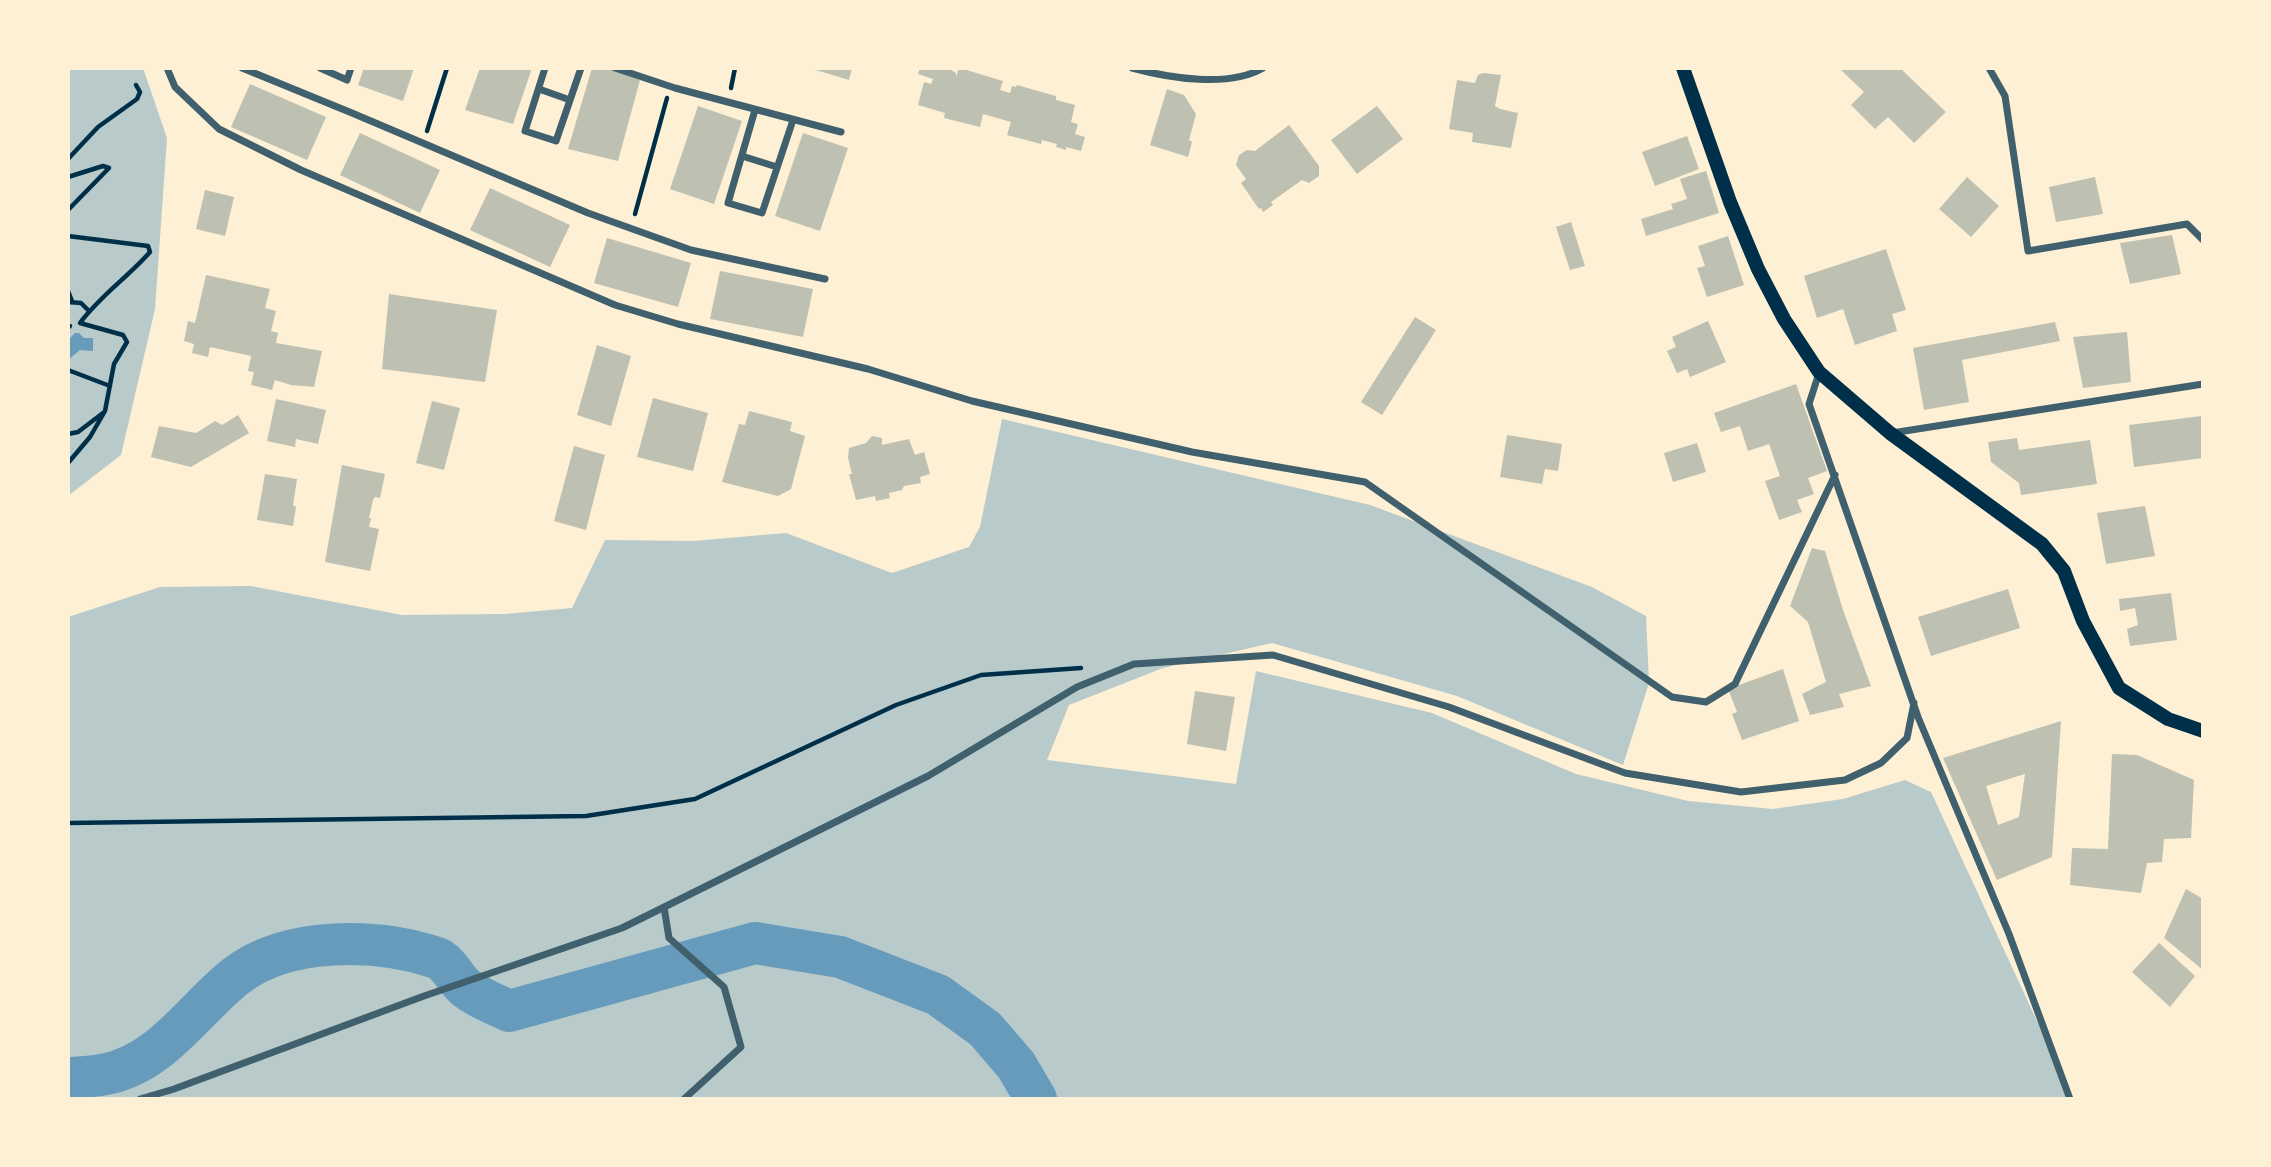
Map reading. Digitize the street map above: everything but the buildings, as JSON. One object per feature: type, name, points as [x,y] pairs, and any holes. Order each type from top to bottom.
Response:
[{"type":"main road","points":[[1683,68],[1730,202],[1758,269],[1784,319],[1819,372],[1890,433],[2042,544],[2064,571],[2083,621],[2119,688],[2168,719],[2203,731]]},
{"type":"street","points":[[167,68],[174,86],[219,129],[302,170],[615,305],[678,324],[868,369],[1001,408],[1192,452],[1365,482],[1672,697],[1706,702],[1735,684],[1835,475]]},
{"type":"street","points":[[242,68],[632,229],[691,250],[825,279]]},
{"type":"street","points":[[320,68],[347,79],[351,68]]},
{"type":"street","points":[[545,68],[525,131],[556,141],[581,68]]},
{"type":"street","points":[[615,68],[670,87],[841,132]]},
{"type":"street","points":[[1132,68],[1201,80],[1254,74],[1263,68]]},
{"type":"street","points":[[1989,68],[2004,96],[2028,251],[2187,225],[2203,240]]},
{"type":"street","points":[[539,89],[570,100]]},
{"type":"street","points":[[755,110],[728,203],[762,213],[793,120]]},
{"type":"street","points":[[741,156],[777,167]]},
{"type":"street","points":[[1819,372],[1809,404],[1914,704],[2009,934],[2070,1099]]},
{"type":"street","points":[[1890,433],[2203,384]]},
{"type":"street","points":[[140,1099],[174,1089],[424,996],[622,928],[928,776],[1077,687],[1135,664],[1273,655],[1449,707],[1625,773],[1741,792],[1845,780],[1881,763],[1907,738],[1914,704]]},
{"type":"street","points":[[664,907],[669,938],[724,987],[741,1047],[684,1099]]},
{"type":"path","points":[[423,143],[447,68]]},
{"type":"path","points":[[68,159],[98,127],[137,99],[140,92],[136,85]]},
{"type":"path","points":[[632,229],[670,87]]},
{"type":"path","points":[[68,177],[103,166],[109,168],[68,210]]},
{"type":"path","points":[[68,236],[148,246],[150,252],[80,323],[69,327]]},
{"type":"path","points":[[68,291],[70,301],[81,303],[89,311]]},
{"type":"path","points":[[68,463],[90,437],[105,411],[114,364],[127,342],[123,335],[80,323]]},
{"type":"path","points":[[68,370],[110,386]]},
{"type":"path","points":[[68,434],[78,432],[105,411]]},
{"type":"path","points":[[68,822],[586,816],[695,799],[896,705],[981,676],[1093,667]]},
{"type":"shaded area","points":[[68,68],[143,68],[167,138],[155,309],[121,455],[68,496]]},
{"type":"shaded area","points":[[1002,419],[1370,505],[1592,587],[1646,616],[1649,683],[1623,765],[1457,696],[1272,643],[1163,668],[1069,705],[1047,760],[1236,784],[1256,671],[1432,713],[1576,774],[1688,801],[1773,809],[1843,799],[1905,780],[1931,792],[2073,1099],[68,1099],[68,617],[160,587],[251,586],[402,615],[505,614],[572,608],[605,540],[693,541],[786,533],[892,573],[969,547],[980,527]]},
{"type":"water","points":[[75,333],[84,338],[93,338],[93,351],[80,350],[69,359],[68,340]]},
{"type":"waterway","points":[[68,1078],[106,1074],[144,1059],[161,1047],[236,976],[257,963],[307,947],[361,944],[413,951],[437,958],[471,992],[509,1011],[755,943],[840,957],[938,995],[985,1029],[1016,1065],[1036,1099]]}]
